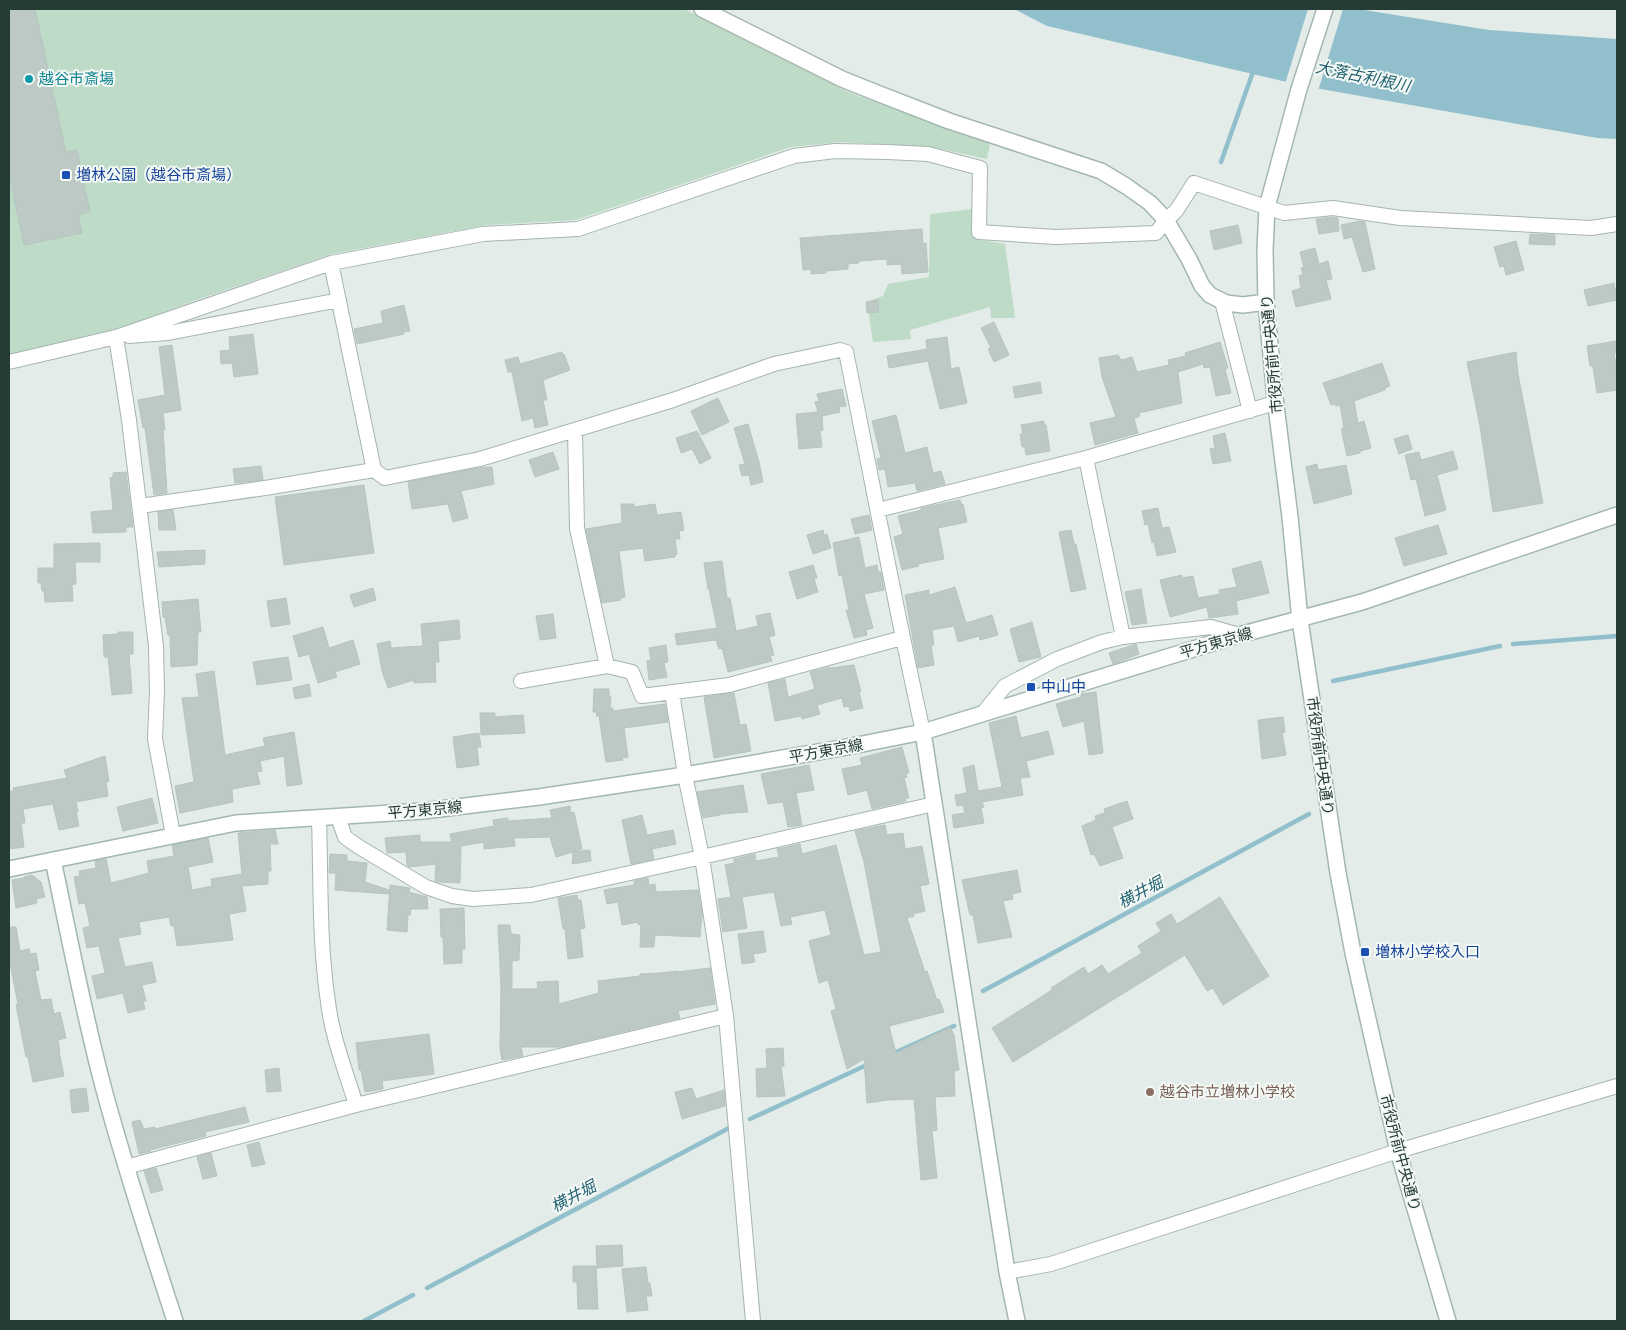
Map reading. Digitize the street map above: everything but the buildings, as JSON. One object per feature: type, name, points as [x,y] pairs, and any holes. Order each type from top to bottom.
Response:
[{"type":"street","points":[[702,9],[842,79],[877,94],[1101,171],[1150,203],[1166,220],[1189,259],[1202,286],[1210,295],[1222,301],[1242,305],[1266,302]]},
{"type":"street","name":"市役所前中央通り","points":[[1325,9],[1299,89],[1267,207],[1265,250],[1266,302],[1275,403],[1290,517],[1300,620],[1338,873],[1353,953],[1398,1151],[1448,1321]]},
{"type":"street","points":[[9,362],[116,337],[332,263],[483,234],[578,229],[794,156],[835,151],[928,154],[980,168],[978,232],[1056,237],[1156,233],[1176,211],[1194,183],[1284,213],[1333,208],[1400,218],[1591,228],[1617,224]]},
{"type":"street","points":[[332,263],[374,470],[385,478],[480,459],[673,400],[774,364],[840,350],[846,352],[922,732],[1007,1272],[1018,1321]]},
{"type":"street","points":[[116,337],[168,334],[339,300]]},
{"type":"street","points":[[1222,301],[1250,411]]},
{"type":"street","points":[[116,337],[130,420],[156,646],[155,739],[173,835]]},
{"type":"street","points":[[878,510],[1086,458],[1275,403]]},
{"type":"street","points":[[574,431],[577,528],[607,666]]},
{"type":"street","points":[[1086,458],[1123,636]]},
{"type":"street","points":[[140,506],[374,470]]},
{"type":"street","name":"平方東京線","points":[[9,869],[236,823],[422,811],[519,800],[685,775],[922,732],[1239,635],[1362,602],[1617,515]]},
{"type":"street","points":[[984,712],[1005,686],[1057,658],[1102,642],[1123,636],[1211,627],[1239,635]]},
{"type":"street","points":[[521,680],[607,666],[632,672],[642,696],[729,685],[902,638]]},
{"type":"street","points":[[672,692],[685,775],[702,858],[726,1016],[753,1321]]},
{"type":"street","points":[[338,817],[345,837],[367,852],[426,887],[452,896],[473,899],[531,895],[702,858],[934,804]]},
{"type":"street","points":[[319,819],[323,954],[328,1003],[356,1105]]},
{"type":"street","points":[[53,860],[102,1085],[175,1321]]},
{"type":"street","points":[[126,1167],[356,1105],[726,1016]]},
{"type":"street","points":[[1007,1272],[1051,1264],[1398,1151],[1617,1086]]},
{"type":"green space","points":[[9,9],[684,9],[848,92],[990,144],[987,159],[931,147],[841,142],[791,147],[576,220],[487,225],[332,254],[120,328],[9,356]]},
{"type":"green space","points":[[972,209],[975,239],[1005,244],[1015,318],[991,318],[990,307],[910,330],[911,339],[873,342],[867,302],[883,296],[888,284],[929,277],[930,214]]},
{"type":"water","name":"大落古利根川","points":[[1014,9],[1358,9],[1489,30],[1617,39],[1617,139],[1597,138],[1304,86],[1047,26]]},
{"type":"pier","points":[[1308,9],[1343,9],[1318,91],[1285,84]]},
{"type":"waterway","points":[[1221,162],[1254,69]]},
{"type":"waterway","points":[[1513,644],[1617,636]]},
{"type":"waterway","points":[[1333,681],[1500,646]]},
{"type":"waterway","name":"横井堀","points":[[983,991],[1309,814]]},
{"type":"waterway","name":"横井堀","points":[[892,1054],[954,1026]]},
{"type":"waterway","name":"横井堀","points":[[750,1119],[869,1064]]},
{"type":"waterway","name":"横井堀","points":[[427,1288],[731,1127]]},
{"type":"waterway","name":"横井堀","points":[[364,1321],[413,1295]]},
{"type":"place","name":"越谷市斎場","points":[[29,79]]},
{"type":"place","name":"増林公園（越谷市斎場）","points":[[66,175]]},
{"type":"place","name":"中山中","points":[[1031,687]]},
{"type":"place","name":"増林小学校入口","points":[[1365,952]]},
{"type":"place","name":"越谷市立増林小学校","points":[[1150,1092]]}]
